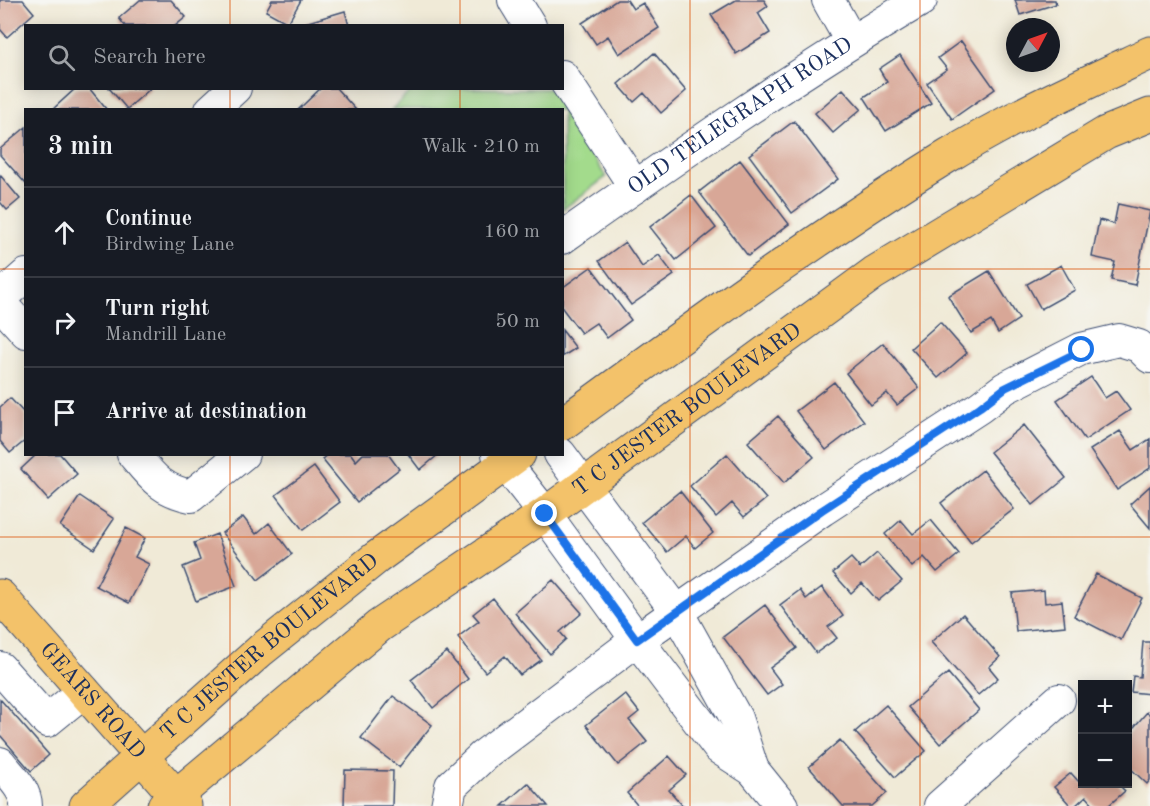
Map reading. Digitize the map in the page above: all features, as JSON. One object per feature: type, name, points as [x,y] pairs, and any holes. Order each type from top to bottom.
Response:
[{"type":"main road","points":[[564,423],[841,226],[945,158],[1041,105],[1150,53]]},
{"type":"main road","name":"T C JESTER BOULEVARD","points":[[175,802],[379,626],[545,514],[874,273],[1106,133],[1150,115]]},
{"type":"main road","name":"T C JESTER BOULEVARD","points":[[86,806],[261,650],[507,458]]},
{"type":"main road","name":"GEARS ROAD","points":[[3,607],[84,691],[141,757],[175,802]]},
{"type":"street","points":[[514,0],[529,24]]},
{"type":"street","points":[[828,0],[851,41]]},
{"type":"street","name":"OLD TELEGRAPH ROAD","points":[[564,237],[776,89],[921,0]]},
{"type":"street","points":[[564,79],[635,187]]},
{"type":"street","points":[[213,108],[232,90]]},
{"type":"street","points":[[0,298],[24,277]]},
{"type":"street","points":[[0,303],[24,330]]},
{"type":"street","points":[[447,806],[451,786],[483,756],[637,640],[822,510],[980,407],[1005,388],[1082,350],[1119,340],[1139,346],[1150,357]]},
{"type":"street","points":[[135,456],[153,478],[173,492],[191,496],[241,456]]},
{"type":"street","points":[[561,456],[677,612],[736,718],[753,770]]},
{"type":"street","points":[[507,458],[637,640],[719,748],[753,770],[782,806]]},
{"type":"street","points":[[0,668],[47,721],[84,691]]},
{"type":"street","points":[[940,806],[1059,700]]},
{"type":"street","points":[[0,763],[19,786],[26,798],[26,806]]},
{"type":"green space","points":[[412,90],[552,90],[563,108],[393,108]]},
{"type":"green space","points":[[564,110],[606,177],[564,208]]},
{"type":"building","points":[[0,0],[23,0],[34,13],[7,37],[0,29]]},
{"type":"building","points":[[140,0],[171,0],[186,17],[177,24],[124,24],[119,18]]},
{"type":"building","points":[[272,0],[301,0],[288,23],[266,11]]},
{"type":"building","points":[[617,0],[627,0],[633,9],[643,3],[659,28],[619,54],[608,36],[596,44],[582,23]]},
{"type":"building","points":[[736,0],[764,0],[768,6],[758,13],[770,33],[736,54],[711,15]]},
{"type":"building","points":[[1015,0],[1055,0],[1056,4],[1020,15]]},
{"type":"building","points":[[345,11],[348,24],[301,24]]},
{"type":"building","points":[[961,41],[995,89],[952,119],[927,83],[947,69],[938,58]]},
{"type":"building","points":[[654,53],[686,91],[661,113],[644,93],[634,102],[618,84]]},
{"type":"building","points":[[900,55],[931,103],[886,131],[864,97],[887,82],[879,69]]},
{"type":"building","points":[[843,89],[861,109],[833,133],[815,113]]},
{"type":"building","points":[[74,90],[91,90],[105,108],[54,108]]},
{"type":"building","points":[[111,90],[149,90],[128,108]]},
{"type":"building","points":[[319,90],[338,90],[354,108],[300,108]]},
{"type":"building","points":[[794,121],[838,179],[792,213],[749,155]]},
{"type":"building","points":[[24,129],[24,182],[0,155],[0,149]]},
{"type":"building","points":[[740,160],[789,224],[748,256],[699,192]]},
{"type":"building","points":[[0,175],[20,199],[7,210],[0,202]]},
{"type":"building","points":[[691,195],[716,228],[676,260],[650,227]]},
{"type":"building","points":[[1118,204],[1150,211],[1135,285],[1111,280],[1115,262],[1092,257],[1099,220],[1114,224]]},
{"type":"building","points":[[625,242],[642,267],[659,255],[674,275],[631,305],[599,261]]},
{"type":"building","points":[[1061,265],[1075,290],[1041,309],[1027,284]]},
{"type":"building","points":[[591,267],[631,320],[607,338],[596,323],[581,333],[564,311],[564,287]]},
{"type":"building","points":[[989,271],[1019,319],[998,333],[991,321],[971,333],[948,296]]},
{"type":"building","points":[[940,322],[967,353],[938,378],[911,348]]},
{"type":"building","points":[[564,333],[576,348],[564,356]]},
{"type":"building","points":[[883,343],[919,388],[897,405],[887,393],[871,405],[846,373]]},
{"type":"building","points":[[1091,377],[1105,398],[1116,391],[1130,410],[1085,440],[1057,400]]},
{"type":"building","points":[[834,382],[864,421],[826,450],[796,411]]},
{"type":"building","points":[[10,398],[24,413],[24,442],[10,453],[0,441],[0,407]]},
{"type":"building","points":[[778,416],[814,457],[784,483],[748,442]]},
{"type":"building","points":[[1024,425],[1066,478],[1033,505],[990,452]]},
{"type":"building","points":[[1120,431],[1133,450],[1150,439],[1150,468],[1117,490],[1090,450]]},
{"type":"building","points":[[727,454],[766,499],[744,517],[732,503],[716,517],[690,486]]},
{"type":"building","points":[[35,456],[62,456],[77,474],[48,500],[21,469]]},
{"type":"building","points":[[326,456],[352,456],[356,461],[361,456],[389,456],[399,469],[357,502],[322,459]]},
{"type":"building","points":[[410,456],[437,456],[420,470]]},
{"type":"building","points":[[314,467],[340,502],[303,530],[276,495]]},
{"type":"building","points":[[983,470],[1014,509],[971,542],[941,503]]},
{"type":"building","points":[[1150,486],[1150,528],[1130,504]]},
{"type":"building","points":[[680,491],[713,533],[695,548],[686,536],[667,552],[642,522]]},
{"type":"building","points":[[80,496],[114,519],[94,549],[60,526]]},
{"type":"building","points":[[243,517],[256,534],[269,523],[292,554],[258,580],[222,533]]},
{"type":"building","points":[[901,520],[913,534],[931,520],[959,554],[937,572],[924,557],[912,567],[885,534]]},
{"type":"building","points":[[126,528],[145,538],[135,557],[149,564],[129,603],[96,586]]},
{"type":"building","points":[[217,534],[236,586],[196,601],[183,567],[200,560],[194,543]]},
{"type":"building","points":[[877,553],[902,581],[878,601],[862,583],[851,593],[833,573],[851,558],[860,568]]},
{"type":"building","points":[[1096,574],[1142,598],[1121,640],[1074,616]]},
{"type":"building","points":[[553,580],[582,613],[560,632],[566,639],[550,654],[515,613]]},
{"type":"building","points":[[822,587],[843,616],[828,627],[837,638],[816,653],[780,605],[800,590],[806,599]]},
{"type":"building","points":[[1044,590],[1045,603],[1062,601],[1065,626],[1016,631],[1012,593]]},
{"type":"building","points":[[493,598],[541,660],[520,675],[505,656],[485,672],[458,637],[479,621],[473,614]]},
{"type":"building","points":[[765,605],[797,648],[770,668],[782,684],[767,695],[723,637]]},
{"type":"building","points":[[963,614],[1000,657],[989,667],[998,678],[978,695],[931,642]]},
{"type":"building","points":[[1143,642],[1150,642],[1150,694],[1132,692],[1133,676],[1140,677]]},
{"type":"building","points":[[447,652],[468,679],[433,708],[411,680]]},
{"type":"building","points":[[948,673],[979,710],[940,744],[908,707]]},
{"type":"building","points":[[625,694],[639,712],[629,720],[647,742],[618,765],[586,725]]},
{"type":"building","points":[[393,696],[432,725],[399,767],[361,738]]},
{"type":"building","points":[[0,699],[49,755],[31,771],[0,735]]},
{"type":"building","points":[[886,705],[926,751],[895,777],[855,732]]},
{"type":"building","points":[[1147,712],[1150,715],[1150,780],[1147,784],[1132,770],[1132,729]]},
{"type":"building","points":[[840,740],[887,793],[872,806],[843,806],[809,767]]},
{"type":"building","points":[[669,756],[686,775],[669,790],[683,806],[638,806],[627,793]]},
{"type":"building","points":[[345,770],[393,771],[392,806],[344,806]]},
{"type":"building","points":[[1071,773],[1078,781],[1078,788],[1122,788],[1125,791],[1108,806],[1095,806],[1086,796],[1075,806],[1071,806],[1054,787]]},
{"type":"building","points":[[528,783],[548,806],[502,806]]},
{"type":"route","points":[[545,514],[637,640],[822,510],[980,407],[1005,388],[1082,350]]}]
